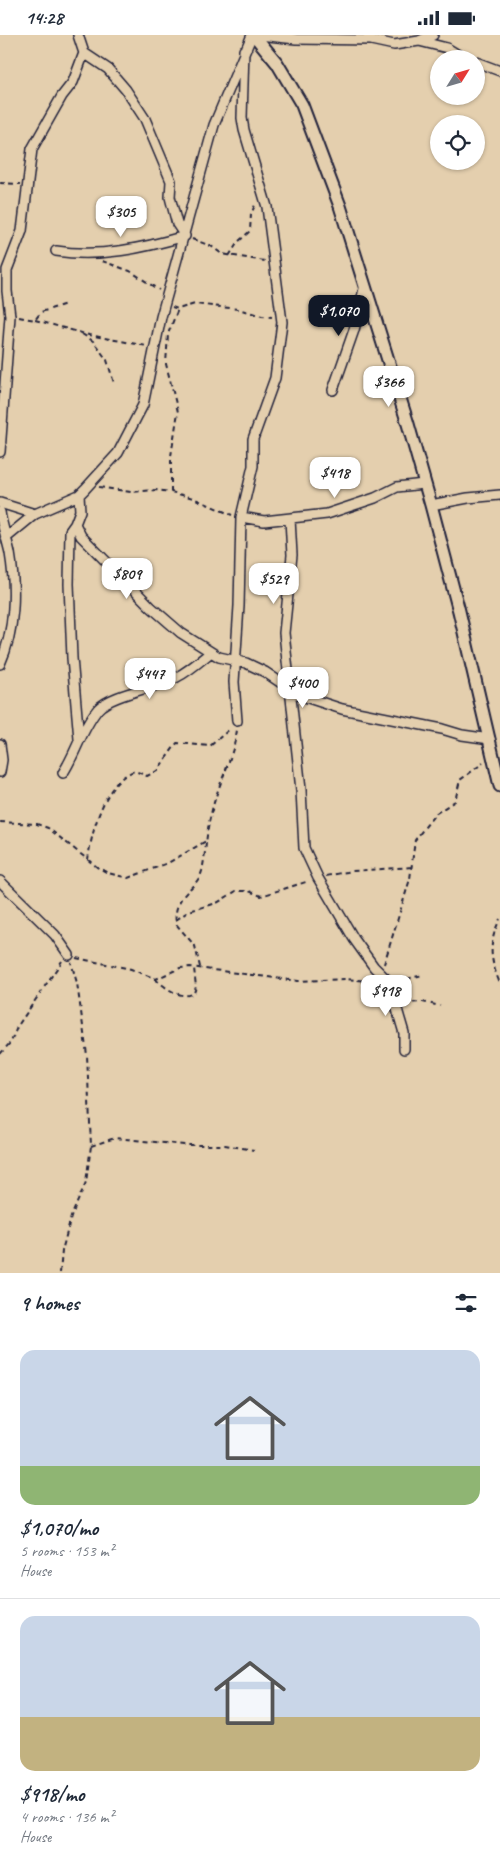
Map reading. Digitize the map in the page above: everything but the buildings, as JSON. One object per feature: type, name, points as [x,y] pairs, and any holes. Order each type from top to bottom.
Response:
[{"type":"street","points":[[0,453],[1,418],[10,316],[3,290],[7,270],[22,231],[27,203],[27,185],[32,149],[62,96],[74,82],[84,53],[78,35]]},
{"type":"street","points":[[7,537],[35,514],[82,492],[118,453],[143,405],[161,317],[167,304],[214,125],[244,50],[253,35],[277,63],[302,105],[340,206],[364,289],[408,424],[431,505],[496,759],[500,787]]},
{"type":"street","points":[[261,35],[371,41],[394,45],[420,41],[434,35]]},
{"type":"street","points":[[420,41],[450,50]]},
{"type":"street","points":[[237,721],[234,682],[241,517],[253,466],[252,439],[277,368],[282,314],[262,191],[248,146],[242,118],[244,50]]},
{"type":"street","points":[[84,53],[108,69],[126,90],[145,119],[171,181],[170,197],[177,224],[185,236]]},
{"type":"street","points":[[485,65],[500,71]]},
{"type":"street","points":[[56,251],[94,254],[137,248],[185,236]]},
{"type":"street","points":[[333,390],[354,330],[364,289]]},
{"type":"street","points":[[241,517],[264,521],[327,514],[397,487],[424,484]]},
{"type":"street","points":[[80,739],[72,658],[68,584],[70,531],[76,524],[80,511],[82,492]]},
{"type":"street","points":[[431,505],[468,498],[500,495]]},
{"type":"street","points":[[0,503],[35,514]]},
{"type":"street","points":[[0,511],[0,517],[7,537],[13,585],[10,636],[0,665]]},
{"type":"street","points":[[290,519],[291,577],[284,633],[301,790],[302,839],[306,853],[318,878],[366,957],[387,979],[404,1033],[404,1049]]},
{"type":"street","points":[[76,524],[81,536],[151,607],[181,633],[211,652],[265,672],[305,697],[342,709],[442,729],[462,735],[490,739]]},
{"type":"street","points":[[63,773],[99,707],[118,698],[177,677],[211,652]]},
{"type":"street","points":[[0,744],[2,760],[0,772]]},
{"type":"street","points":[[0,881],[49,928],[70,955]]},
{"type":"path","points":[[0,183],[27,185]]},
{"type":"path","points":[[229,256],[238,242],[250,231],[251,214],[262,191]]},
{"type":"path","points":[[185,236],[229,256],[242,256],[258,261],[273,261]]},
{"type":"path","points":[[94,254],[106,263],[130,271],[154,285],[167,304],[178,309],[194,304],[242,310],[265,317],[282,314]]},
{"type":"path","points":[[35,320],[41,312],[66,303]]},
{"type":"path","points":[[171,492],[171,456],[178,412],[166,364],[168,334],[178,309]]},
{"type":"path","points":[[10,316],[156,348]]},
{"type":"path","points":[[80,332],[93,341],[107,360],[114,383]]},
{"type":"path","points":[[82,492],[102,486],[131,492],[156,490],[171,492],[193,499],[221,513],[241,517]]},
{"type":"path","points":[[200,968],[197,950],[179,929],[176,920],[181,900],[201,874],[216,794],[233,756],[237,721]]},
{"type":"path","points":[[88,859],[94,821],[106,799],[128,774],[135,771],[147,776],[157,771],[177,743],[201,746],[214,744],[237,721]]},
{"type":"path","points":[[387,979],[383,970],[384,961],[413,867],[414,847],[420,831],[441,809],[455,801],[460,780],[496,759]]},
{"type":"path","points":[[0,823],[37,825],[48,828],[108,873],[128,878],[168,863],[206,841]]},
{"type":"path","points":[[176,920],[189,911],[217,903],[236,891],[249,891],[261,896],[318,878],[352,871],[413,867]]},
{"type":"path","points":[[500,919],[490,948],[492,962],[500,981]]},
{"type":"path","points":[[70,955],[77,959],[131,969],[154,979],[181,995],[194,993],[196,987],[194,967]]},
{"type":"path","points":[[0,1054],[11,1042],[16,1027],[39,997],[49,977],[70,955]]},
{"type":"path","points":[[60,1273],[68,1226],[86,1181],[91,1145],[84,1029],[77,983],[70,955]]},
{"type":"path","points":[[154,979],[162,978],[180,968],[194,967],[298,981],[412,979],[423,975]]},
{"type":"path","points":[[394,1004],[423,1002],[440,1006]]},
{"type":"path","points":[[91,1145],[116,1138],[184,1145],[225,1145],[254,1150]]}]
